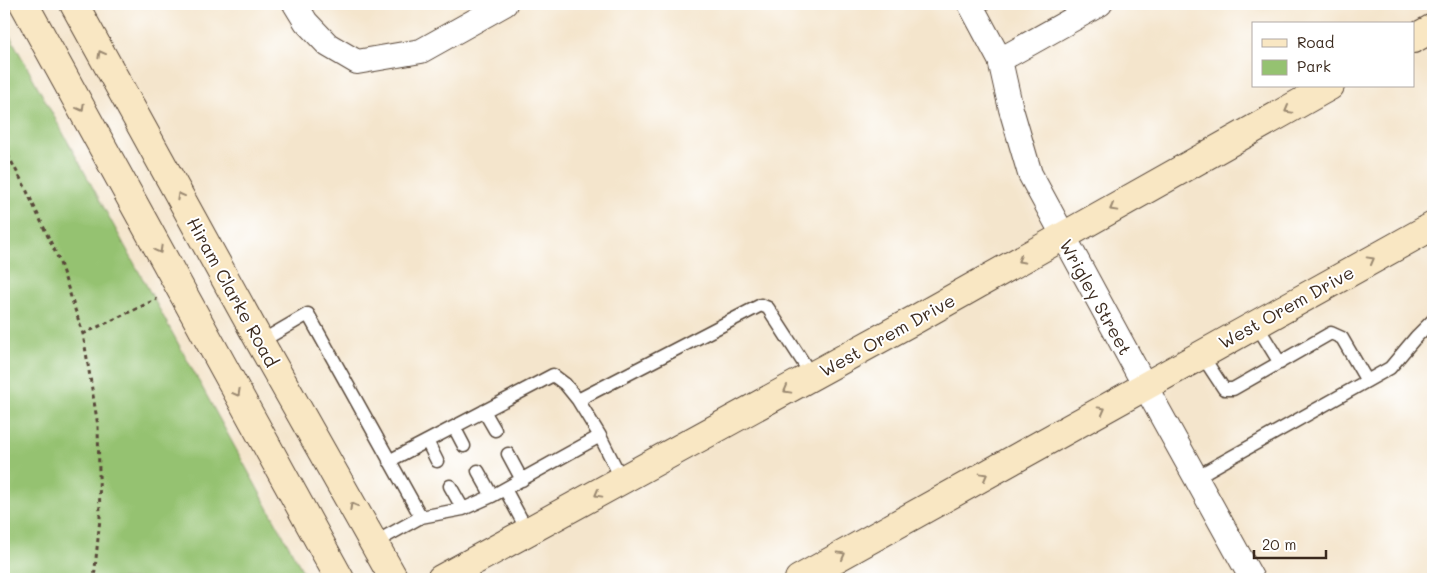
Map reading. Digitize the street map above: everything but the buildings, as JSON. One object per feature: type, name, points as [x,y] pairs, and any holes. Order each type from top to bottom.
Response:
[{"type":"main road","points":[[26,4],[340,579]]},
{"type":"main road","name":"Hiram Clarke Road","points":[[74,4],[260,342],[394,579]]},
{"type":"main road","points":[[1414,39],[1433,28]]},
{"type":"main road","name":"West Orem Drive","points":[[441,579],[812,376],[1326,88]]},
{"type":"main road","name":"West Orem Drive","points":[[813,576],[1201,354],[1433,226]]},
{"type":"main road","points":[[197,318],[235,296]]},
{"type":"street","points":[[295,4],[306,22],[328,45],[357,62],[421,51],[505,4]]},
{"type":"street","name":"Wrigley Street","points":[[970,4],[1000,60],[1010,109],[1030,174],[1252,579]]},
{"type":"street","points":[[1000,60],[1100,4]]},
{"type":"lane","points":[[578,400],[760,305],[768,308],[812,376]]},
{"type":"lane","points":[[260,342],[308,314],[421,517]]},
{"type":"lane","points":[[1196,478],[1390,368],[1433,320]]},
{"type":"lane","points":[[1256,324],[1280,364]]},
{"type":"lane","points":[[1201,354],[1224,389],[1233,389],[1331,334],[1342,338],[1367,381]]},
{"type":"lane","points":[[389,461],[553,375],[565,384],[578,400],[600,436],[622,480]]},
{"type":"lane","points":[[484,411],[494,430]]},
{"type":"lane","points":[[454,427],[464,446]]},
{"type":"lane","points":[[374,543],[421,517],[463,509],[492,496],[600,436]]},
{"type":"lane","points":[[427,441],[437,461]]},
{"type":"lane","points":[[508,454],[522,480]]},
{"type":"lane","points":[[478,471],[492,496]]},
{"type":"lane","points":[[450,486],[463,509]]},
{"type":"lane","points":[[505,489],[528,532]]},
{"type":"path","points":[[4,148],[24,185],[59,260],[83,334],[98,426],[100,518],[94,579]]},
{"type":"path","points":[[83,334],[163,296]]},
{"type":"green space","points":[[4,25],[307,579],[4,579]]}]
